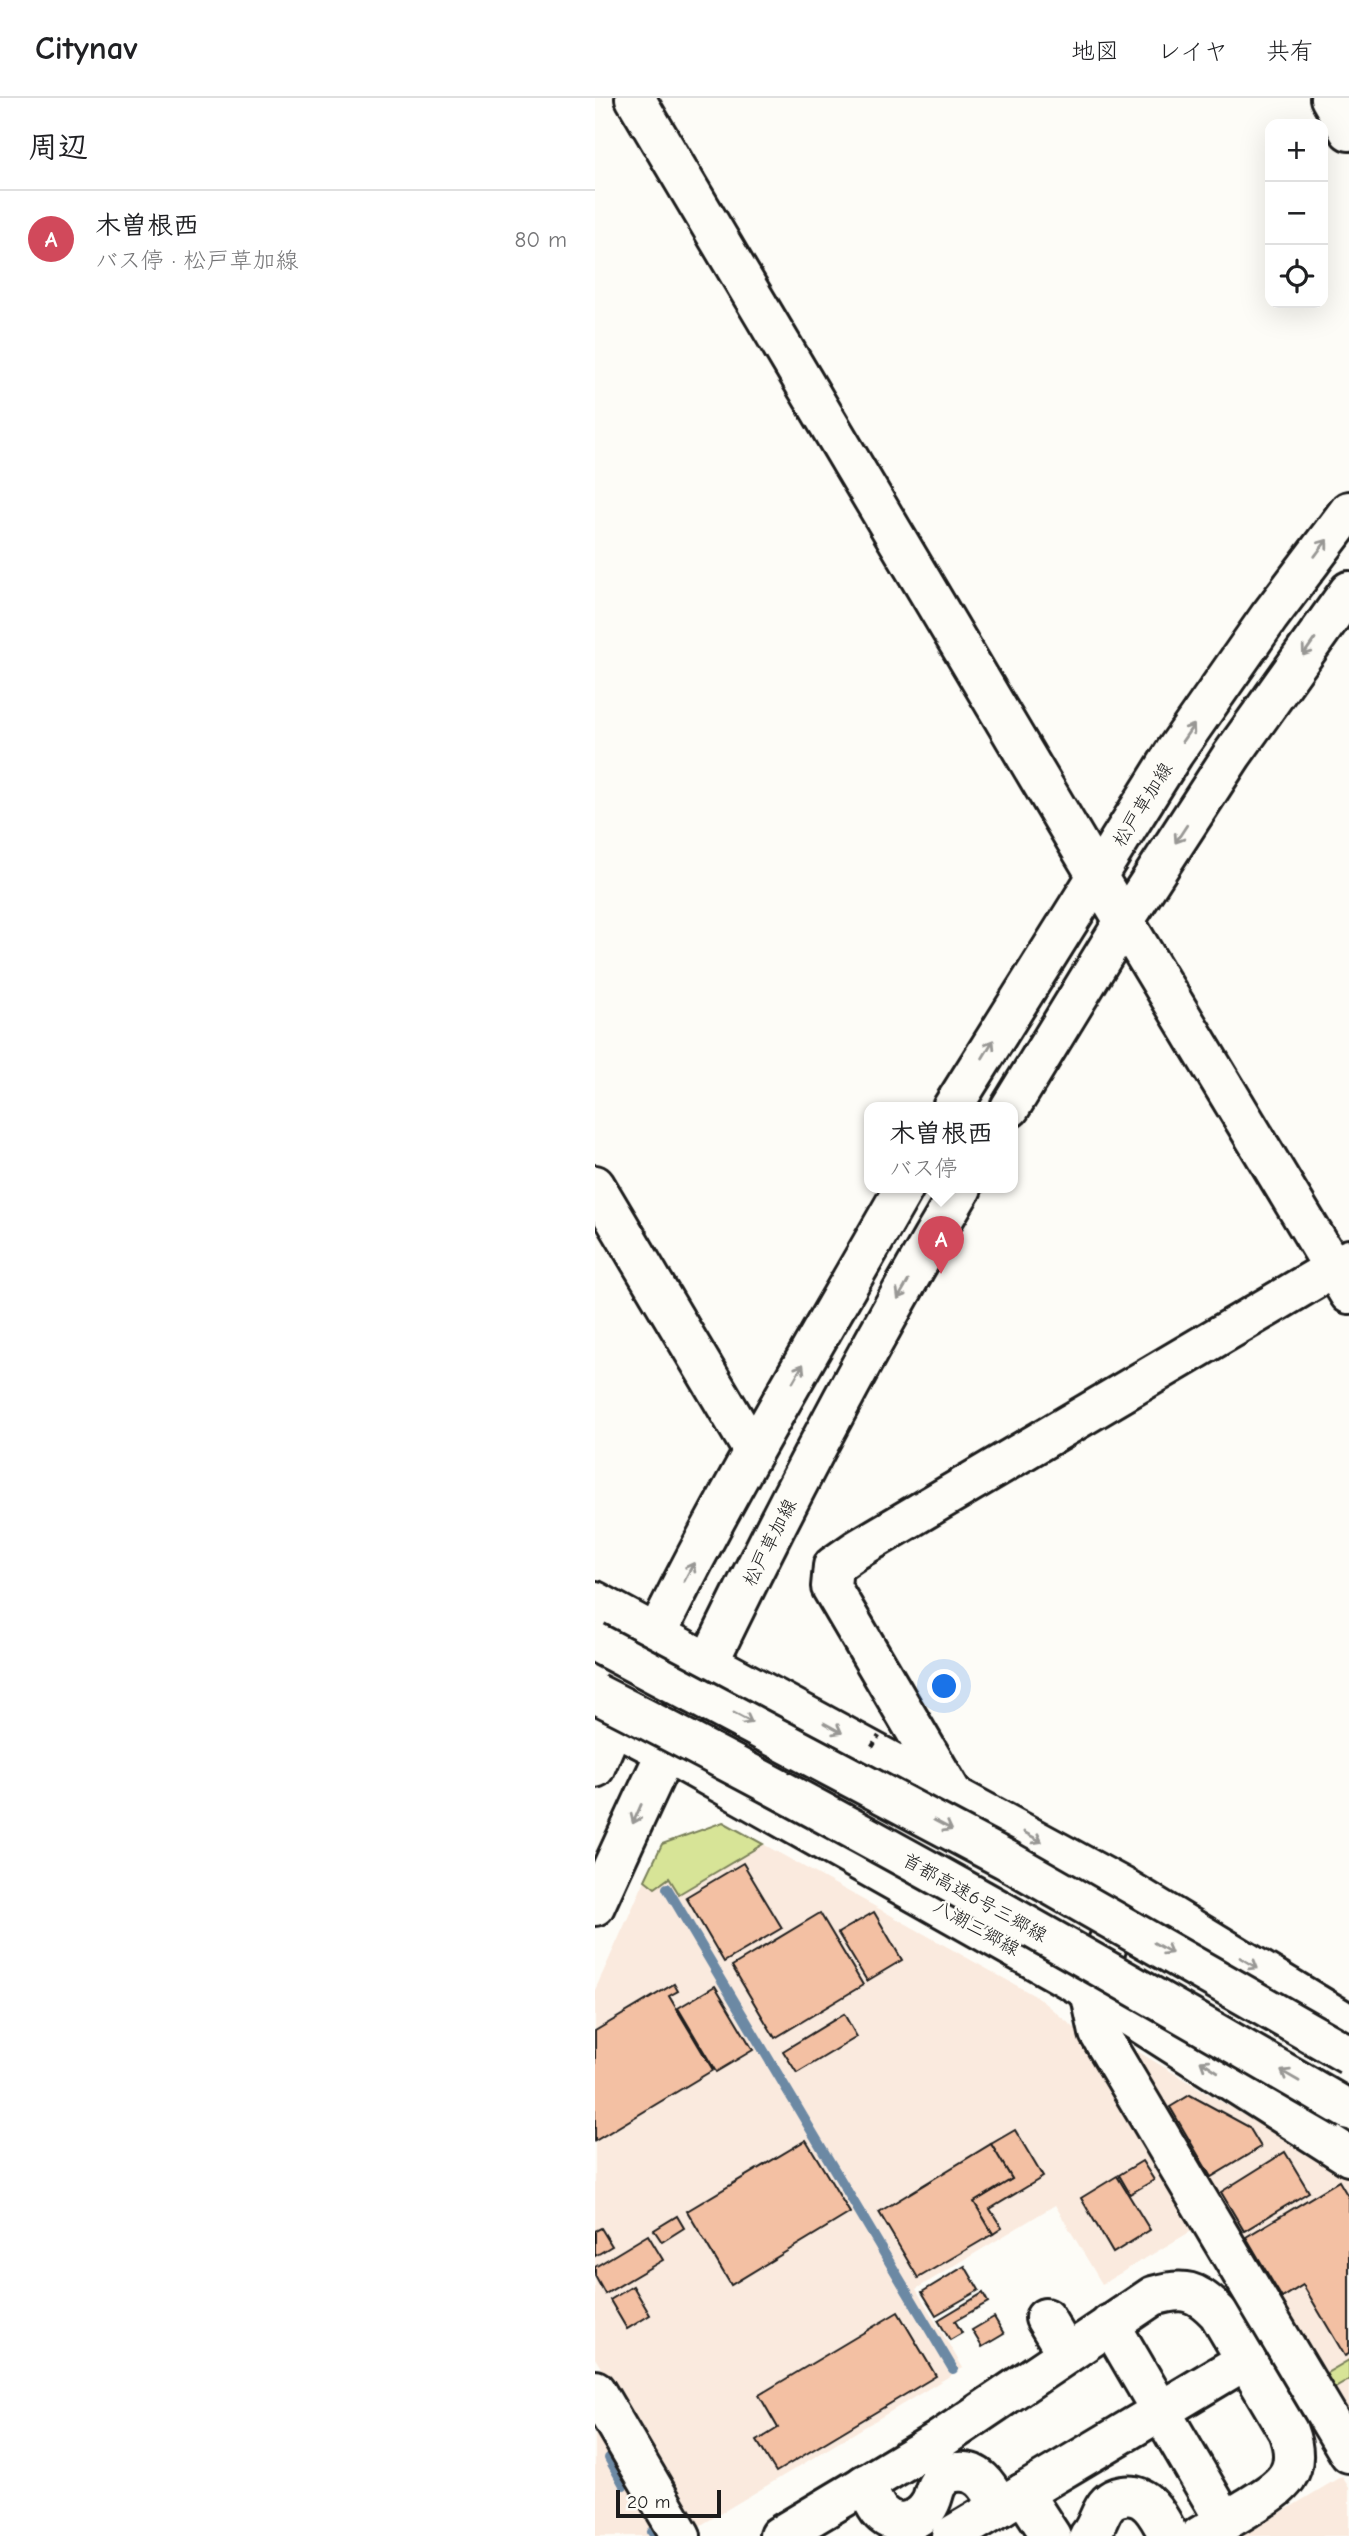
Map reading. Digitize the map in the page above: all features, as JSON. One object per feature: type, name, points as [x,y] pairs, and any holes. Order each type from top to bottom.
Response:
[{"type":"main road","points":[[635,98],[1097,876],[1344,1274],[879,1536],[833,1566],[831,1587],[952,1793]]},
{"type":"main road","points":[[1330,98],[1349,131]]},
{"type":"main road","name":"松戸草加線","points":[[956,1102],[1174,753],[1269,617],[1349,511]]},
{"type":"main road","points":[[1014,1102],[1125,920],[1232,755],[1349,591]]},
{"type":"main road","points":[[595,1185],[753,1451]]},
{"type":"main road","points":[[595,1768],[608,1707],[657,1633],[753,1451],[901,1193]]},
{"type":"main road","name":"松戸草加線","points":[[595,1906],[664,1751],[708,1661],[863,1360],[959,1193]]},
{"type":"main road","points":[[595,1601],[1128,1890],[1349,2024]]},
{"type":"main road","points":[[657,1633],[672,1696],[718,1739],[957,1866],[1010,1909],[1051,1957],[1090,1991]]},
{"type":"main road","points":[[595,1642],[1005,1858],[1349,2055]]},
{"type":"main road","points":[[595,1669],[608,1707]]},
{"type":"main road","name":"八潮三郷線","points":[[608,1707],[664,1751],[1090,1991],[1349,2156]]},
{"type":"main road","name":"首都高速6号三郷線","points":[[608,1707],[689,1741],[986,1902],[1349,2110]]},
{"type":"main road","points":[[1128,1890],[1090,1991],[1099,2033],[1349,2453]]},
{"type":"main road","points":[[779,2536],[836,2522],[865,2484],[938,2441],[1066,2353],[1153,2296],[1171,2291],[1189,2291],[1205,2299],[1218,2313],[1288,2431],[1294,2448],[1293,2466],[1286,2482],[1213,2529],[1161,2411],[1110,2325]]},
{"type":"main road","points":[[1045,2318],[1066,2353]]},
{"type":"main road","points":[[951,2536],[1246,2360]]},
{"type":"main road","points":[[595,2390],[681,2536]]},
{"type":"main road","points":[[865,2484],[881,2513],[897,2521],[918,2518],[931,2502],[941,2479],[947,2474],[960,2471],[977,2475],[1011,2500],[1051,2536]]},
{"type":"main road","points":[[1089,2536],[1098,2524],[1107,2503],[1125,2496],[1144,2500],[1169,2536]]},
{"type":"shaded area","points":[[763,1844],[1037,1997],[1077,2030],[1195,2229],[1102,2284],[1055,2205],[916,2289],[963,2368],[696,2528],[595,2358],[595,1990],[645,1880],[655,1888],[669,1877],[680,1894]]},
{"type":"shaded area","points":[[1137,2051],[1349,2178],[1349,2427],[1129,2056]]},
{"type":"shaded area","points":[[595,2419],[665,2536],[595,2536]]},
{"type":"shaded area","points":[[1342,2476],[1349,2488],[1349,2536],[1242,2536]]},
{"type":"green space","points":[[723,1822],[763,1844],[679,1894],[669,1878],[655,1888],[645,1880],[662,1844]]},
{"type":"green space","points":[[1349,2360],[1349,2380],[1328,2392],[1320,2377]]},
{"type":"building","points":[[743,1863],[782,1928],[724,1962],[686,1897]]},
{"type":"building","points":[[874,1912],[902,1960],[867,1981],[838,1933]]},
{"type":"building","points":[[820,1913],[863,1985],[775,2038],[732,1966]]},
{"type":"building","points":[[674,1984],[678,1991],[669,1996],[713,2070],[595,2141],[595,2031]]},
{"type":"building","points":[[715,1986],[753,2050],[716,2072],[678,2008]]},
{"type":"building","points":[[844,2014],[857,2037],[797,2073],[783,2051]]},
{"type":"building","points":[[1190,2095],[1249,2127],[1261,2147],[1211,2177],[1170,2107]]},
{"type":"building","points":[[1015,2130],[1043,2177],[990,2209],[1002,2228],[993,2234],[974,2202],[1012,2179],[991,2144]]},
{"type":"building","points":[[806,2140],[850,2213],[731,2285],[687,2211]]},
{"type":"building","points":[[991,2144],[1012,2179],[974,2202],[993,2234],[918,2278],[879,2212]]},
{"type":"building","points":[[1285,2152],[1309,2192],[1244,2231],[1221,2192]]},
{"type":"building","points":[[1142,2161],[1154,2180],[1130,2194],[1119,2175]]},
{"type":"building","points":[[1117,2176],[1150,2230],[1113,2253],[1081,2198]]},
{"type":"building","points":[[1339,2181],[1349,2198],[1349,2354],[1345,2356],[1303,2285],[1282,2298],[1246,2237]]},
{"type":"building","points":[[677,2216],[684,2228],[662,2242],[654,2230]]},
{"type":"building","points":[[601,2228],[612,2246],[595,2256],[595,2231]]},
{"type":"building","points":[[648,2235],[663,2260],[605,2294],[595,2276],[595,2267]]},
{"type":"building","points":[[965,2266],[979,2290],[936,2315],[922,2292]]},
{"type":"building","points":[[633,2286],[650,2315],[627,2329],[610,2300]]},
{"type":"building","points":[[983,2293],[988,2302],[955,2321],[962,2333],[950,2340],[938,2320]]},
{"type":"building","points":[[898,2312],[936,2376],[776,2472],[757,2441],[778,2428],[759,2395]]},
{"type":"building","points":[[994,2317],[1004,2334],[982,2347],[972,2330]]},
{"type":"waterway","points":[[667,1888],[953,2369]]},
{"type":"waterway","points":[[609,2458],[624,2485]]},
{"type":"waterway","points":[[652,2532],[655,2536]]},
{"type":"place","name":"木曽根西","points":[[941,1274]]}]
